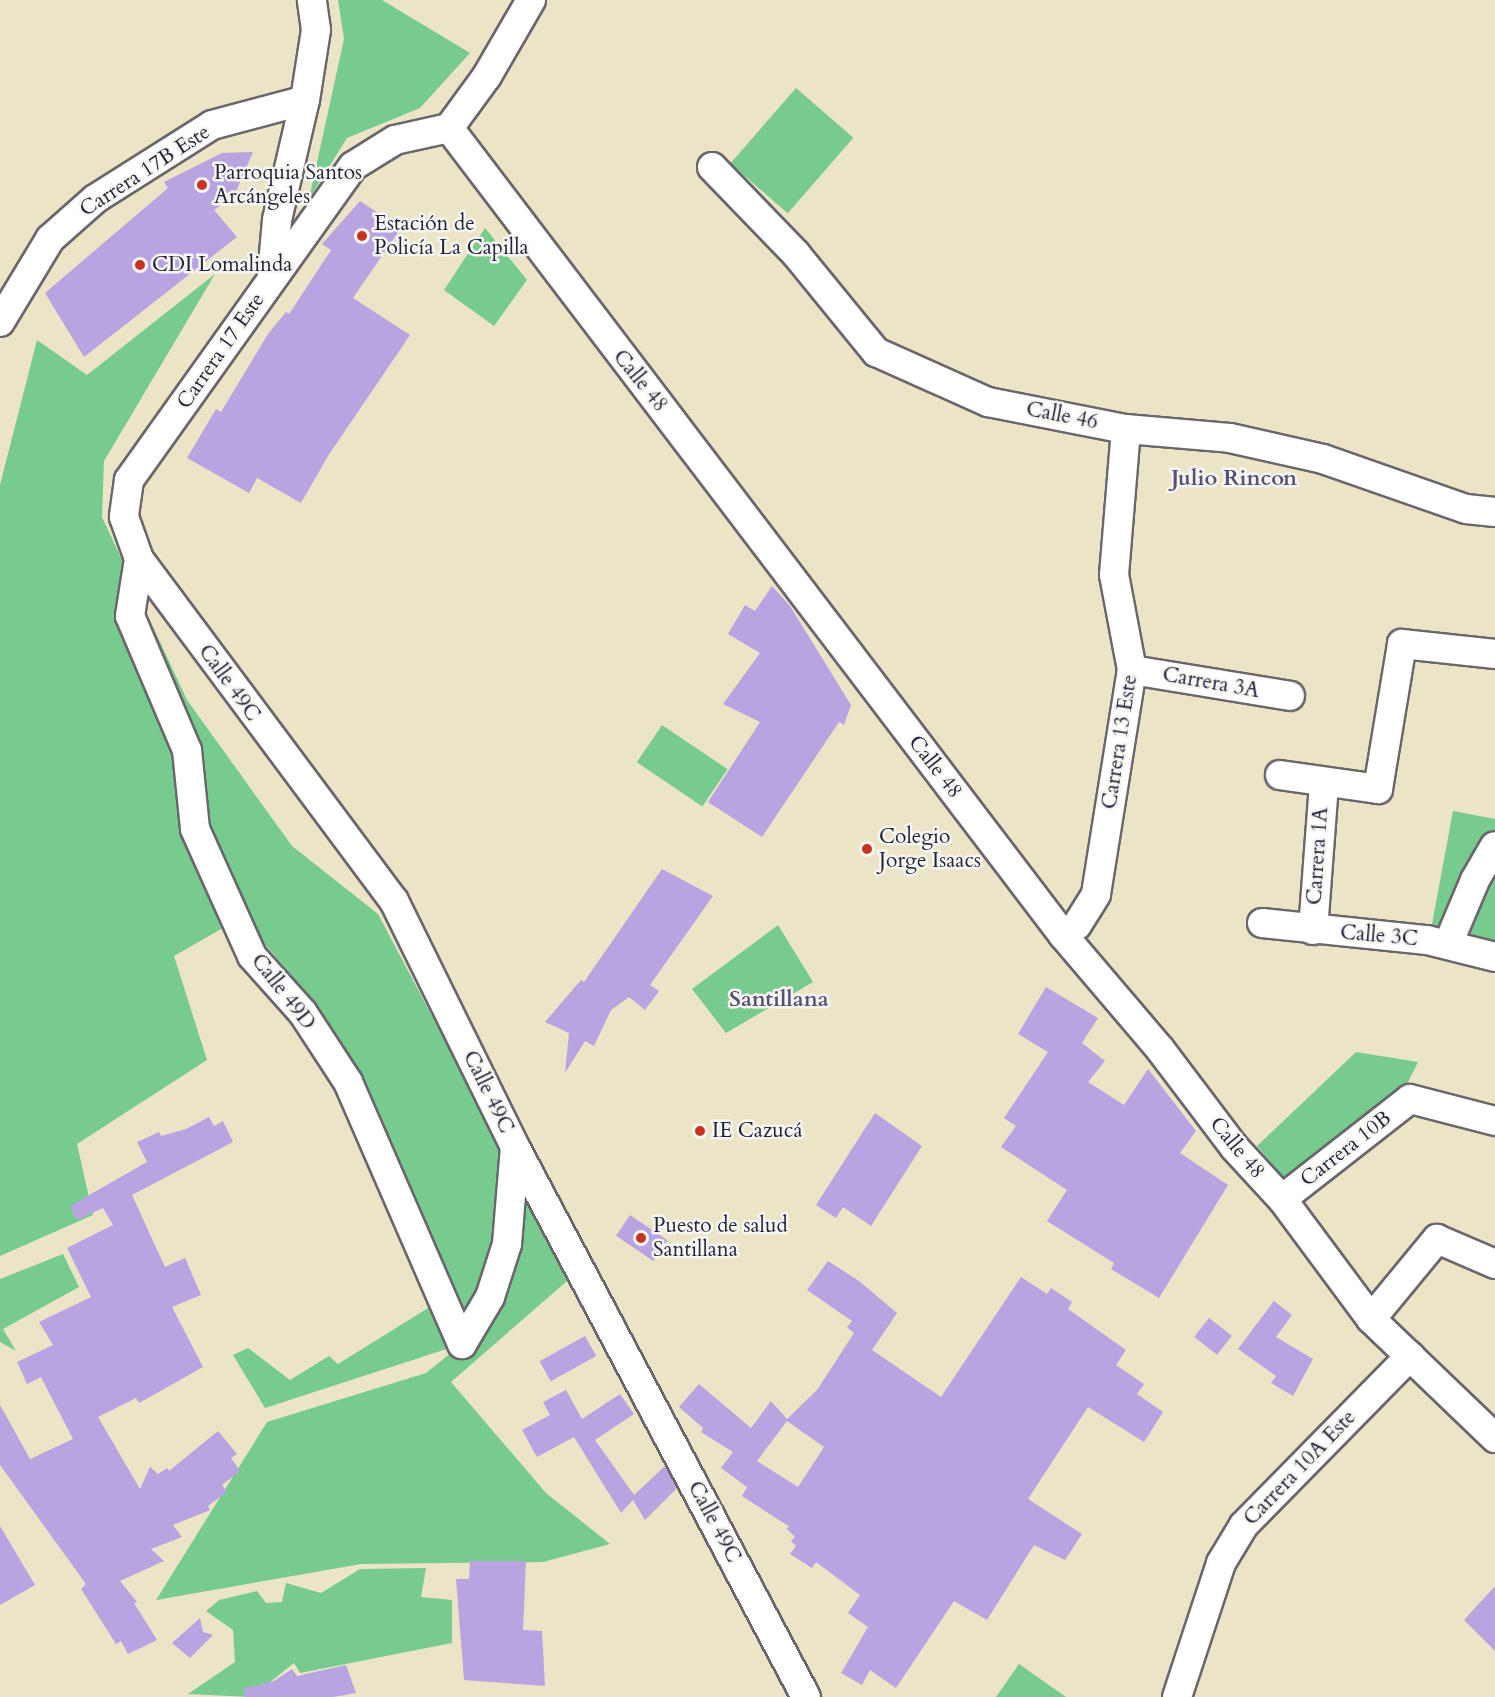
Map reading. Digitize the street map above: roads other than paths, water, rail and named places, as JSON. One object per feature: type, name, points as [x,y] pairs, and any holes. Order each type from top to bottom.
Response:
[{"type":"street","points":[[271,280],[277,220],[305,100],[316,30],[312,0]]},
{"type":"street","points":[[449,129],[487,76],[531,0]]},
{"type":"street","name":"Carrera 17B Este","points":[[0,321],[50,239],[95,199],[212,125],[305,100]]},
{"type":"street","name":"Carrera 17 Este","points":[[124,517],[129,480],[353,166],[395,140],[449,129]]},
{"type":"street","name":"Calle 48","points":[[449,129],[1063,935],[1160,1049],[1234,1147],[1282,1199],[1371,1319],[1495,1438]]},
{"type":"street","name":"Calle 46","points":[[712,167],[796,254],[876,352],[988,402],[1126,429],[1230,438],[1312,456],[1466,509],[1495,512]]},
{"type":"street","name":"Carrera 13 Este","points":[[1063,935],[1077,925],[1096,894],[1132,670],[1114,574],[1126,429]]},
{"type":"street","name":"Calle 49C","points":[[124,517],[139,559],[394,901],[515,1147],[806,1697]]},
{"type":"street","name":"Calle 49D","points":[[139,559],[130,616],[187,750],[195,829],[252,956],[303,1013],[348,1082],[462,1344],[490,1297],[507,1244],[515,1147]]},
{"type":"street","points":[[1280,775],[1378,789],[1402,644],[1495,654]]},
{"type":"street","name":"Carrera 3A","points":[[1132,670],[1290,696]]},
{"type":"street","name":"Carrera 1A","points":[[1313,930],[1324,783]]},
{"type":"street","points":[[1448,944],[1475,880],[1495,846]]},
{"type":"street","name":"Calle 3C","points":[[1262,923],[1448,944],[1495,957]]},
{"type":"street","name":"Carrera 10B","points":[[1282,1199],[1410,1099],[1495,1121]]},
{"type":"street","points":[[1371,1319],[1437,1239],[1495,1264]]},
{"type":"street","name":"Carrera 10A Este","points":[[1177,1697],[1221,1563],[1244,1525],[1410,1356]]},
{"type":"place","name":"Parroquia Santos Arcángeles","points":[[202,185]]},
{"type":"place","name":"Estación de Policía La Capilla","points":[[362,236]]},
{"type":"place","name":"CDI Lomalinda","points":[[140,265]]},
{"type":"place","name":"Colegio Jorge Isaacs","points":[[867,849]]},
{"type":"place","name":"IE Cazucá","points":[[700,1131]]},
{"type":"place","name":"Puesto de salud Santillana","points":[[641,1238]]},
{"type":"district","name":"Julio Rincon","points":[[1234,479]]},
{"type":"district","name":"Santillana","points":[[779,1000]]}]
